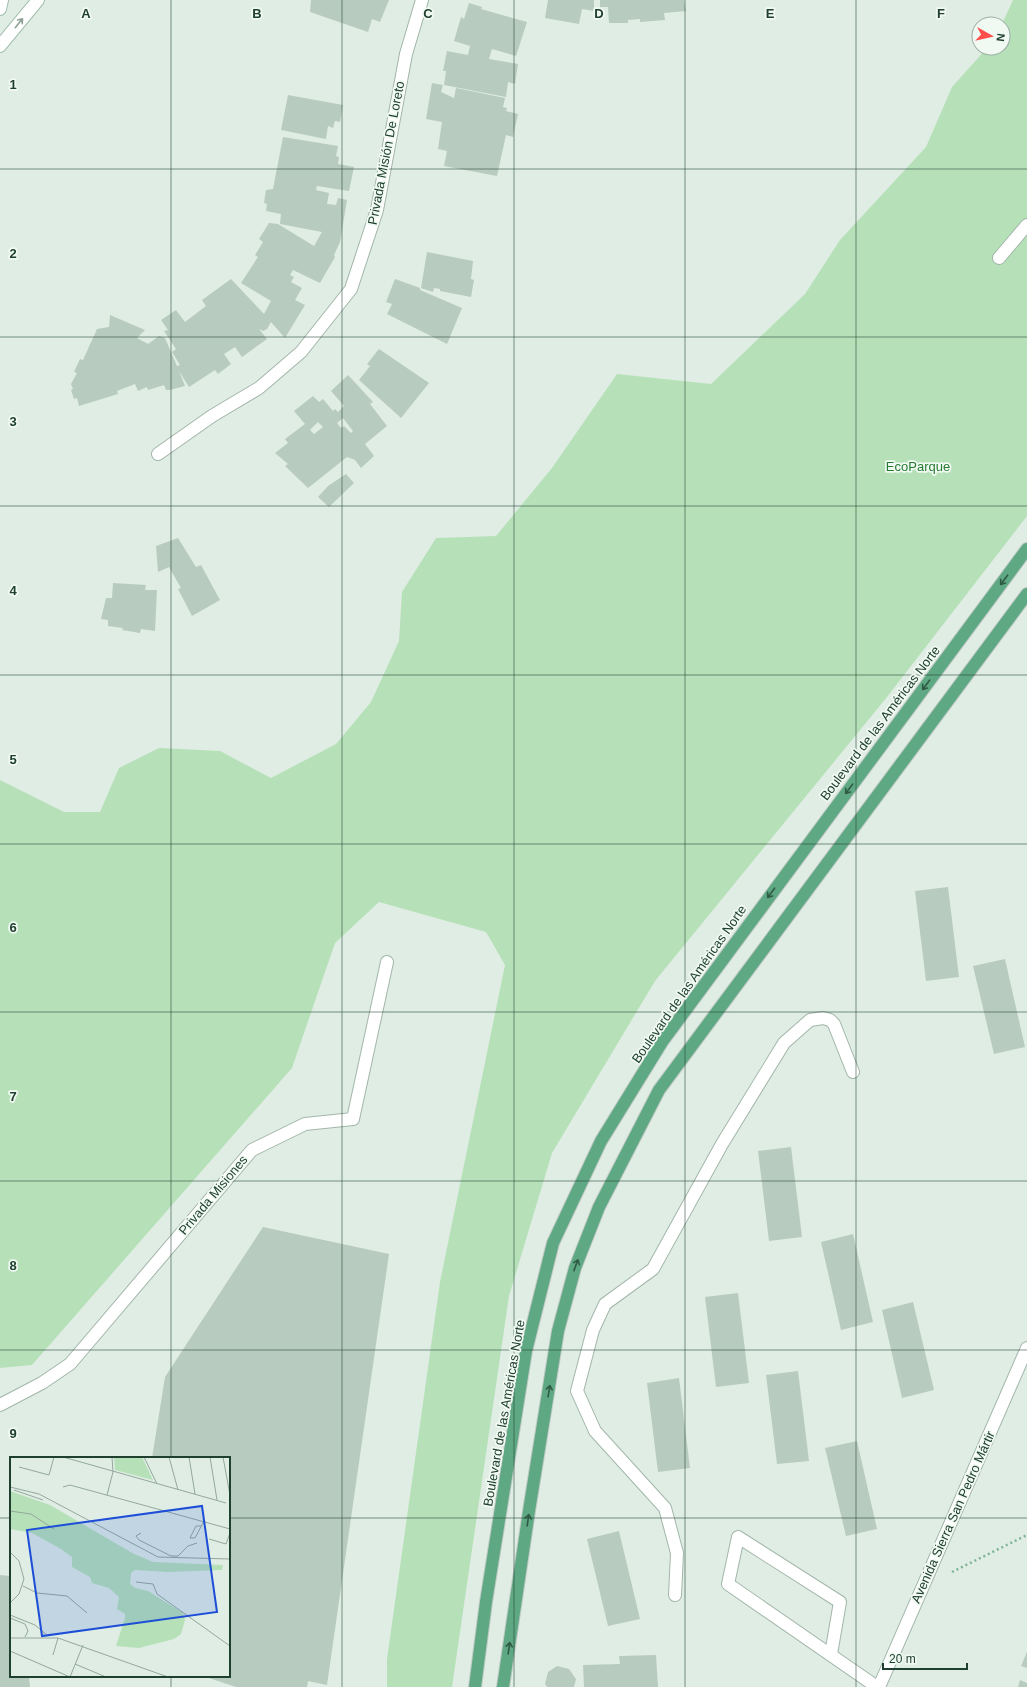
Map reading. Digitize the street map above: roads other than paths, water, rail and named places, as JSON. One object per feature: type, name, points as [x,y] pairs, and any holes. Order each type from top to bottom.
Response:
[{"type":"main road","name":"Boulevard de las Américas Norte","points":[[475,1687],[488,1594],[528,1344],[553,1243],[601,1141],[662,1042],[1027,549]]},
{"type":"main road","points":[[504,1687],[529,1511],[558,1331],[575,1268],[598,1207],[660,1090],[1027,594]]},
{"type":"street","points":[[0,9],[2,0]]},
{"type":"street","points":[[0,46],[38,0]]},
{"type":"street","name":"Privada Misión De Loreto","points":[[158,454],[212,416],[265,383],[301,352],[351,289],[378,210],[406,54],[422,0]]},
{"type":"street","points":[[999,258],[1027,224]]},
{"type":"street","name":"Privada Misiones","points":[[0,1406],[42,1383],[70,1364],[252,1150],[305,1124],[353,1119],[387,962]]},
{"type":"street","points":[[675,1595],[677,1553],[665,1508],[595,1431],[577,1391],[593,1330],[605,1304],[653,1270],[722,1144],[784,1043],[810,1020],[823,1018],[830,1020],[834,1024],[853,1072]]},
{"type":"street","name":"Avenida Sierra San Pedro Mártir","points":[[878,1687],[1027,1348]]},
{"type":"street","points":[[831,1654],[840,1602],[738,1537],[728,1584],[878,1687]]},
{"type":"park label","name":"EcoParque","points":[[918,466]]}]
